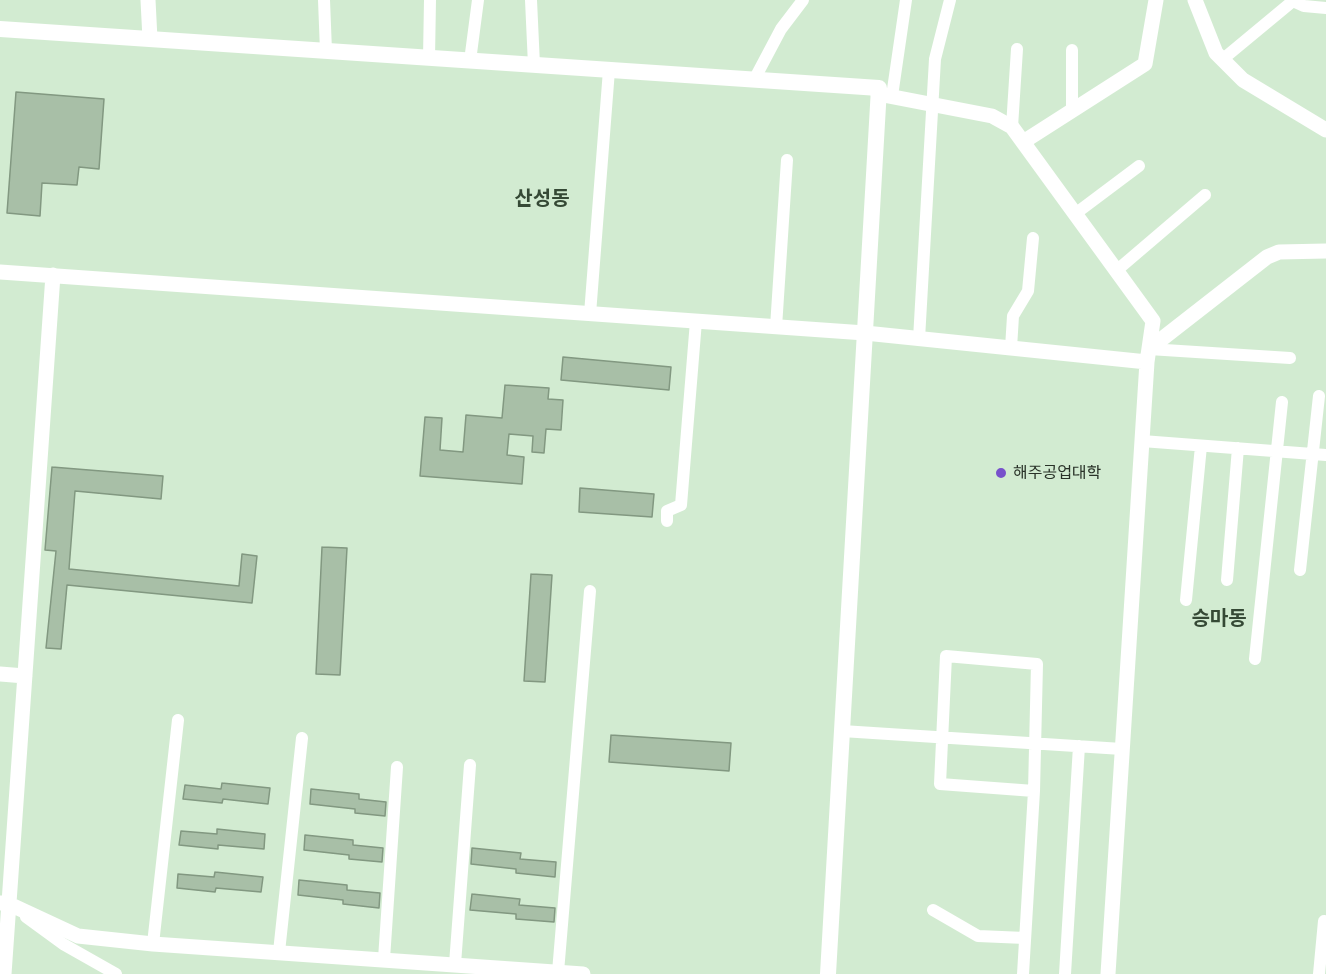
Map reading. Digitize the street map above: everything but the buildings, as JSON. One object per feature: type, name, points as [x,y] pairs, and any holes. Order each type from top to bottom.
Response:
[{"type":"main road","points":[[0,29],[879,88],[885,95],[865,333],[828,974]]},
{"type":"street","points":[[148,0],[150,39]]},
{"type":"street","points":[[324,0],[326,51]]},
{"type":"street","points":[[429,58],[430,0]]},
{"type":"street","points":[[470,61],[478,0]]},
{"type":"street","points":[[531,0],[534,65]]},
{"type":"street","points":[[754,80],[781,28],[803,0]]},
{"type":"street","points":[[906,0],[885,95],[993,116],[1011,127],[1152,321],[1142,441],[1108,974]]},
{"type":"street","points":[[919,339],[935,59],[950,0]]},
{"type":"street","points":[[1023,142],[1145,64],[1156,0]]},
{"type":"street","points":[[1195,0],[1216,52],[1244,80],[1326,130]]},
{"type":"street","points":[[1223,59],[1293,0],[1304,6],[1326,8]]},
{"type":"street","points":[[1011,127],[1017,49]]},
{"type":"street","points":[[1072,50],[1072,110]]},
{"type":"street","points":[[590,314],[609,70]]},
{"type":"street","points":[[776,327],[787,160]]},
{"type":"street","points":[[1075,214],[1139,166]]},
{"type":"street","points":[[1116,271],[1205,195]]},
{"type":"street","points":[[1011,348],[1013,316],[1028,291],[1033,238]]},
{"type":"street","points":[[1148,355],[1267,257],[1279,252],[1326,251]]},
{"type":"street","points":[[0,272],[865,333],[1011,348],[1148,355],[1290,358]]},
{"type":"street","points":[[4,974],[4,903],[25,676],[53,275]]},
{"type":"street","points":[[666,521],[667,511],[681,505],[696,321]]},
{"type":"street","points":[[1300,570],[1319,396]]},
{"type":"street","points":[[1256,659],[1281,402]]},
{"type":"street","points":[[1142,441],[1326,455]]},
{"type":"street","points":[[1186,600],[1201,446]]},
{"type":"street","points":[[1227,580],[1238,448]]},
{"type":"street","points":[[558,972],[590,591]]},
{"type":"street","points":[[1023,974],[1034,791],[1037,664],[946,656],[940,784],[1034,791]]},
{"type":"street","points":[[0,674],[25,676]]},
{"type":"street","points":[[153,944],[178,720]]},
{"type":"street","points":[[842,731],[1122,749]]},
{"type":"street","points":[[279,952],[302,738]]},
{"type":"street","points":[[1065,974],[1079,746]]},
{"type":"street","points":[[455,964],[470,765]]},
{"type":"street","points":[[384,959],[397,767]]},
{"type":"street","points":[[4,903],[78,936],[153,944],[583,974]]},
{"type":"street","points":[[4,903],[63,944],[116,974]]},
{"type":"street","points":[[933,910],[978,936],[1025,938]]},
{"type":"street","points":[[1319,974],[1324,921]]},
{"type":"place","name":"해주공업대학","points":[[1001,473]]},
{"type":"district","name":"산성동","points":[[542,199]]},
{"type":"district","name":"승마동","points":[[1219,619]]}]
